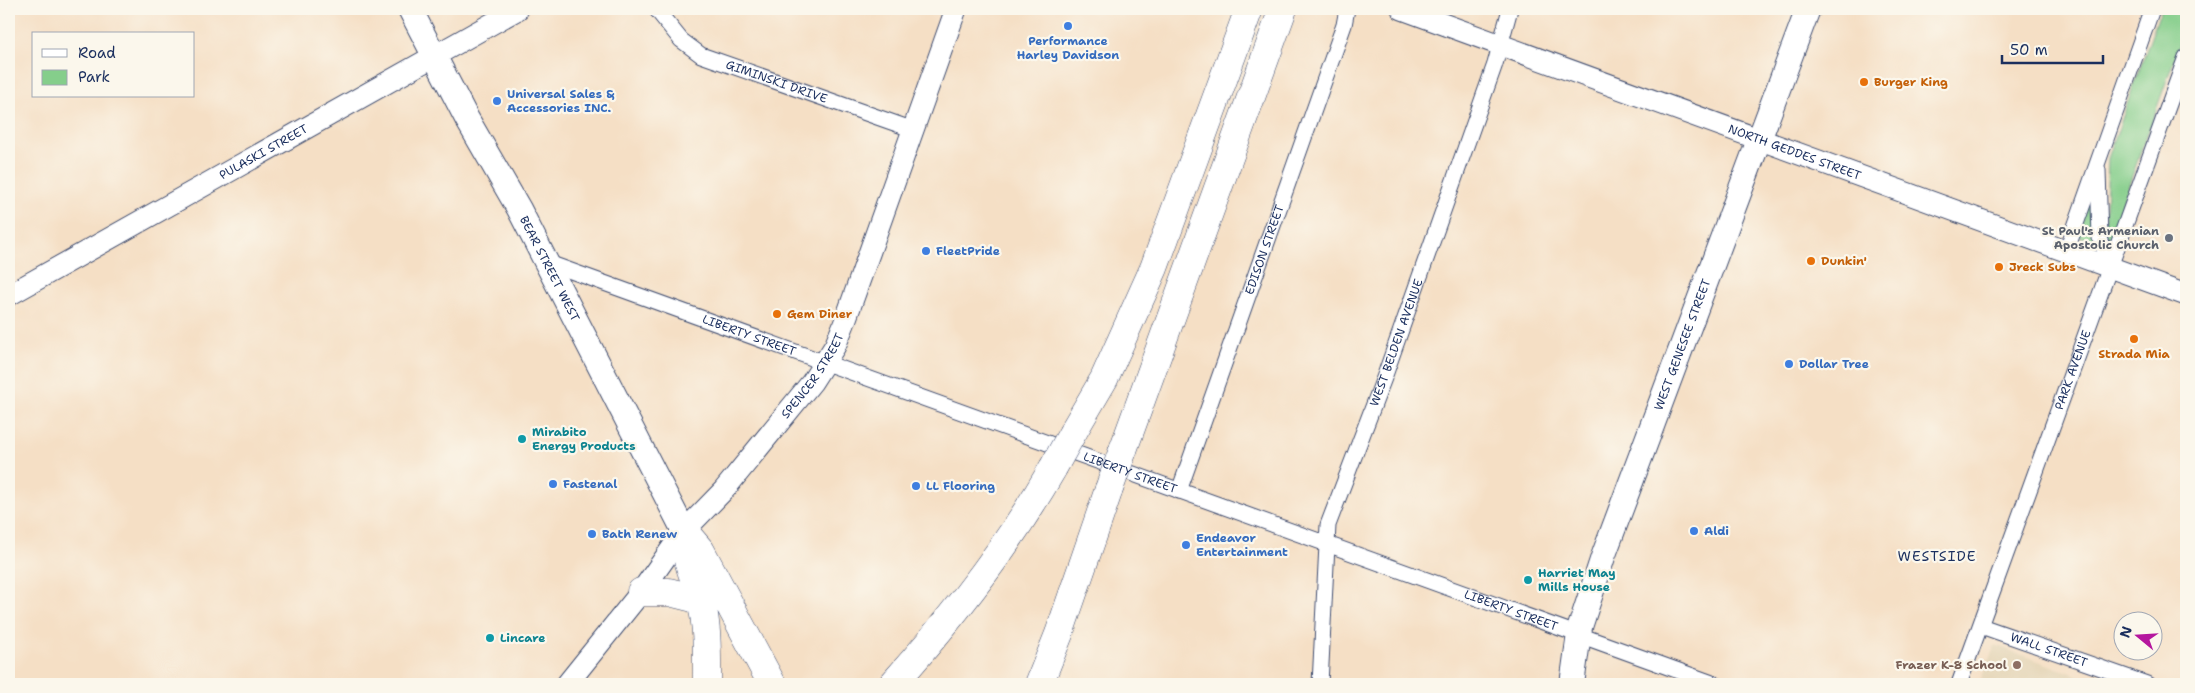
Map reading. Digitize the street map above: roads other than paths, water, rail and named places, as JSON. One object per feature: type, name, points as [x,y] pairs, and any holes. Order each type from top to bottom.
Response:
[{"type":"highway","points":[[893,684],[930,643],[974,588],[1035,500],[1104,379],[1154,268],[1249,9]]},
{"type":"highway","points":[[1039,684],[1059,634],[1109,489],[1283,9]]},
{"type":"highway","points":[[684,531],[686,555],[701,600],[707,638],[707,684]]},
{"type":"highway","points":[[684,531],[701,551],[772,684]]},
{"type":"highway","points":[[641,592],[669,592],[701,600]]},
{"type":"main road","name":"BEAR STREET WEST","points":[[410,9],[546,262],[684,531]]},
{"type":"main road","name":"PULASKI STREET","points":[[9,295],[518,9]]},
{"type":"main road","name":"SPENCER STREET","points":[[567,684],[641,592],[684,531],[724,490],[824,364],[844,324],[956,9]]},
{"type":"main road","name":"NORTH GEDDES STREET","points":[[1402,9],[2186,295]]},
{"type":"main road","name":"WEST GENESEE STREET","points":[[1572,684],[1578,635],[1603,556],[1808,9]]},
{"type":"street","name":"GIMINSKI DRIVE","points":[[656,9],[681,40],[701,55],[914,130]]},
{"type":"street","name":"EDISON STREET","points":[[1179,491],[1344,25],[1347,9]]},
{"type":"street","name":"WEST BELDEN AVENUE","points":[[1320,684],[1328,525],[1387,369],[1492,73],[1510,9]]},
{"type":"street","points":[[2066,252],[2152,9]]},
{"type":"street","name":"PARK AVENUE","points":[[1959,684],[2186,57]]},
{"type":"street","points":[[2098,161],[2100,238],[2111,268]]},
{"type":"street","name":"LIBERTY STREET","points":[[546,262],[824,364],[1327,543],[1715,684]]},
{"type":"street","name":"WALL STREET","points":[[1981,626],[2147,684]]},
{"type":"place","name":"Performance Harley Davidson","points":[[1068,26]]},
{"type":"place","name":"Burger King","points":[[1864,82]]},
{"type":"place","name":"Universal Sales & Accessories INC.","points":[[497,101]]},
{"type":"place","name":"St Paul's Armenian Apostolic Church","points":[[2169,238]]},
{"type":"place","name":"FleetPride","points":[[926,251]]},
{"type":"place","name":"Dunkin'","points":[[1811,261]]},
{"type":"place","name":"Jreck Subs","points":[[1999,267]]},
{"type":"place","name":"Gem Diner","points":[[777,314]]},
{"type":"place","name":"Strada Mia","points":[[2134,339]]},
{"type":"place","name":"Dollar Tree","points":[[1789,364]]},
{"type":"place","name":"Mirabito Energy Products","points":[[522,439]]},
{"type":"place","name":"Fastenal","points":[[553,484]]},
{"type":"place","name":"LL Flooring","points":[[916,486]]},
{"type":"place","name":"Aldi","points":[[1694,531]]},
{"type":"place","name":"Bath Renew","points":[[592,534]]},
{"type":"place","name":"Endeavor Entertainment","points":[[1186,545]]},
{"type":"place","name":"Harriet May Mills House","points":[[1528,580]]},
{"type":"place","name":"Lincare","points":[[490,638]]},
{"type":"place","name":"Frazer K-8 School","points":[[2017,665]]},
{"type":"district","name":"WESTSIDE","points":[[1937,556]]}]
